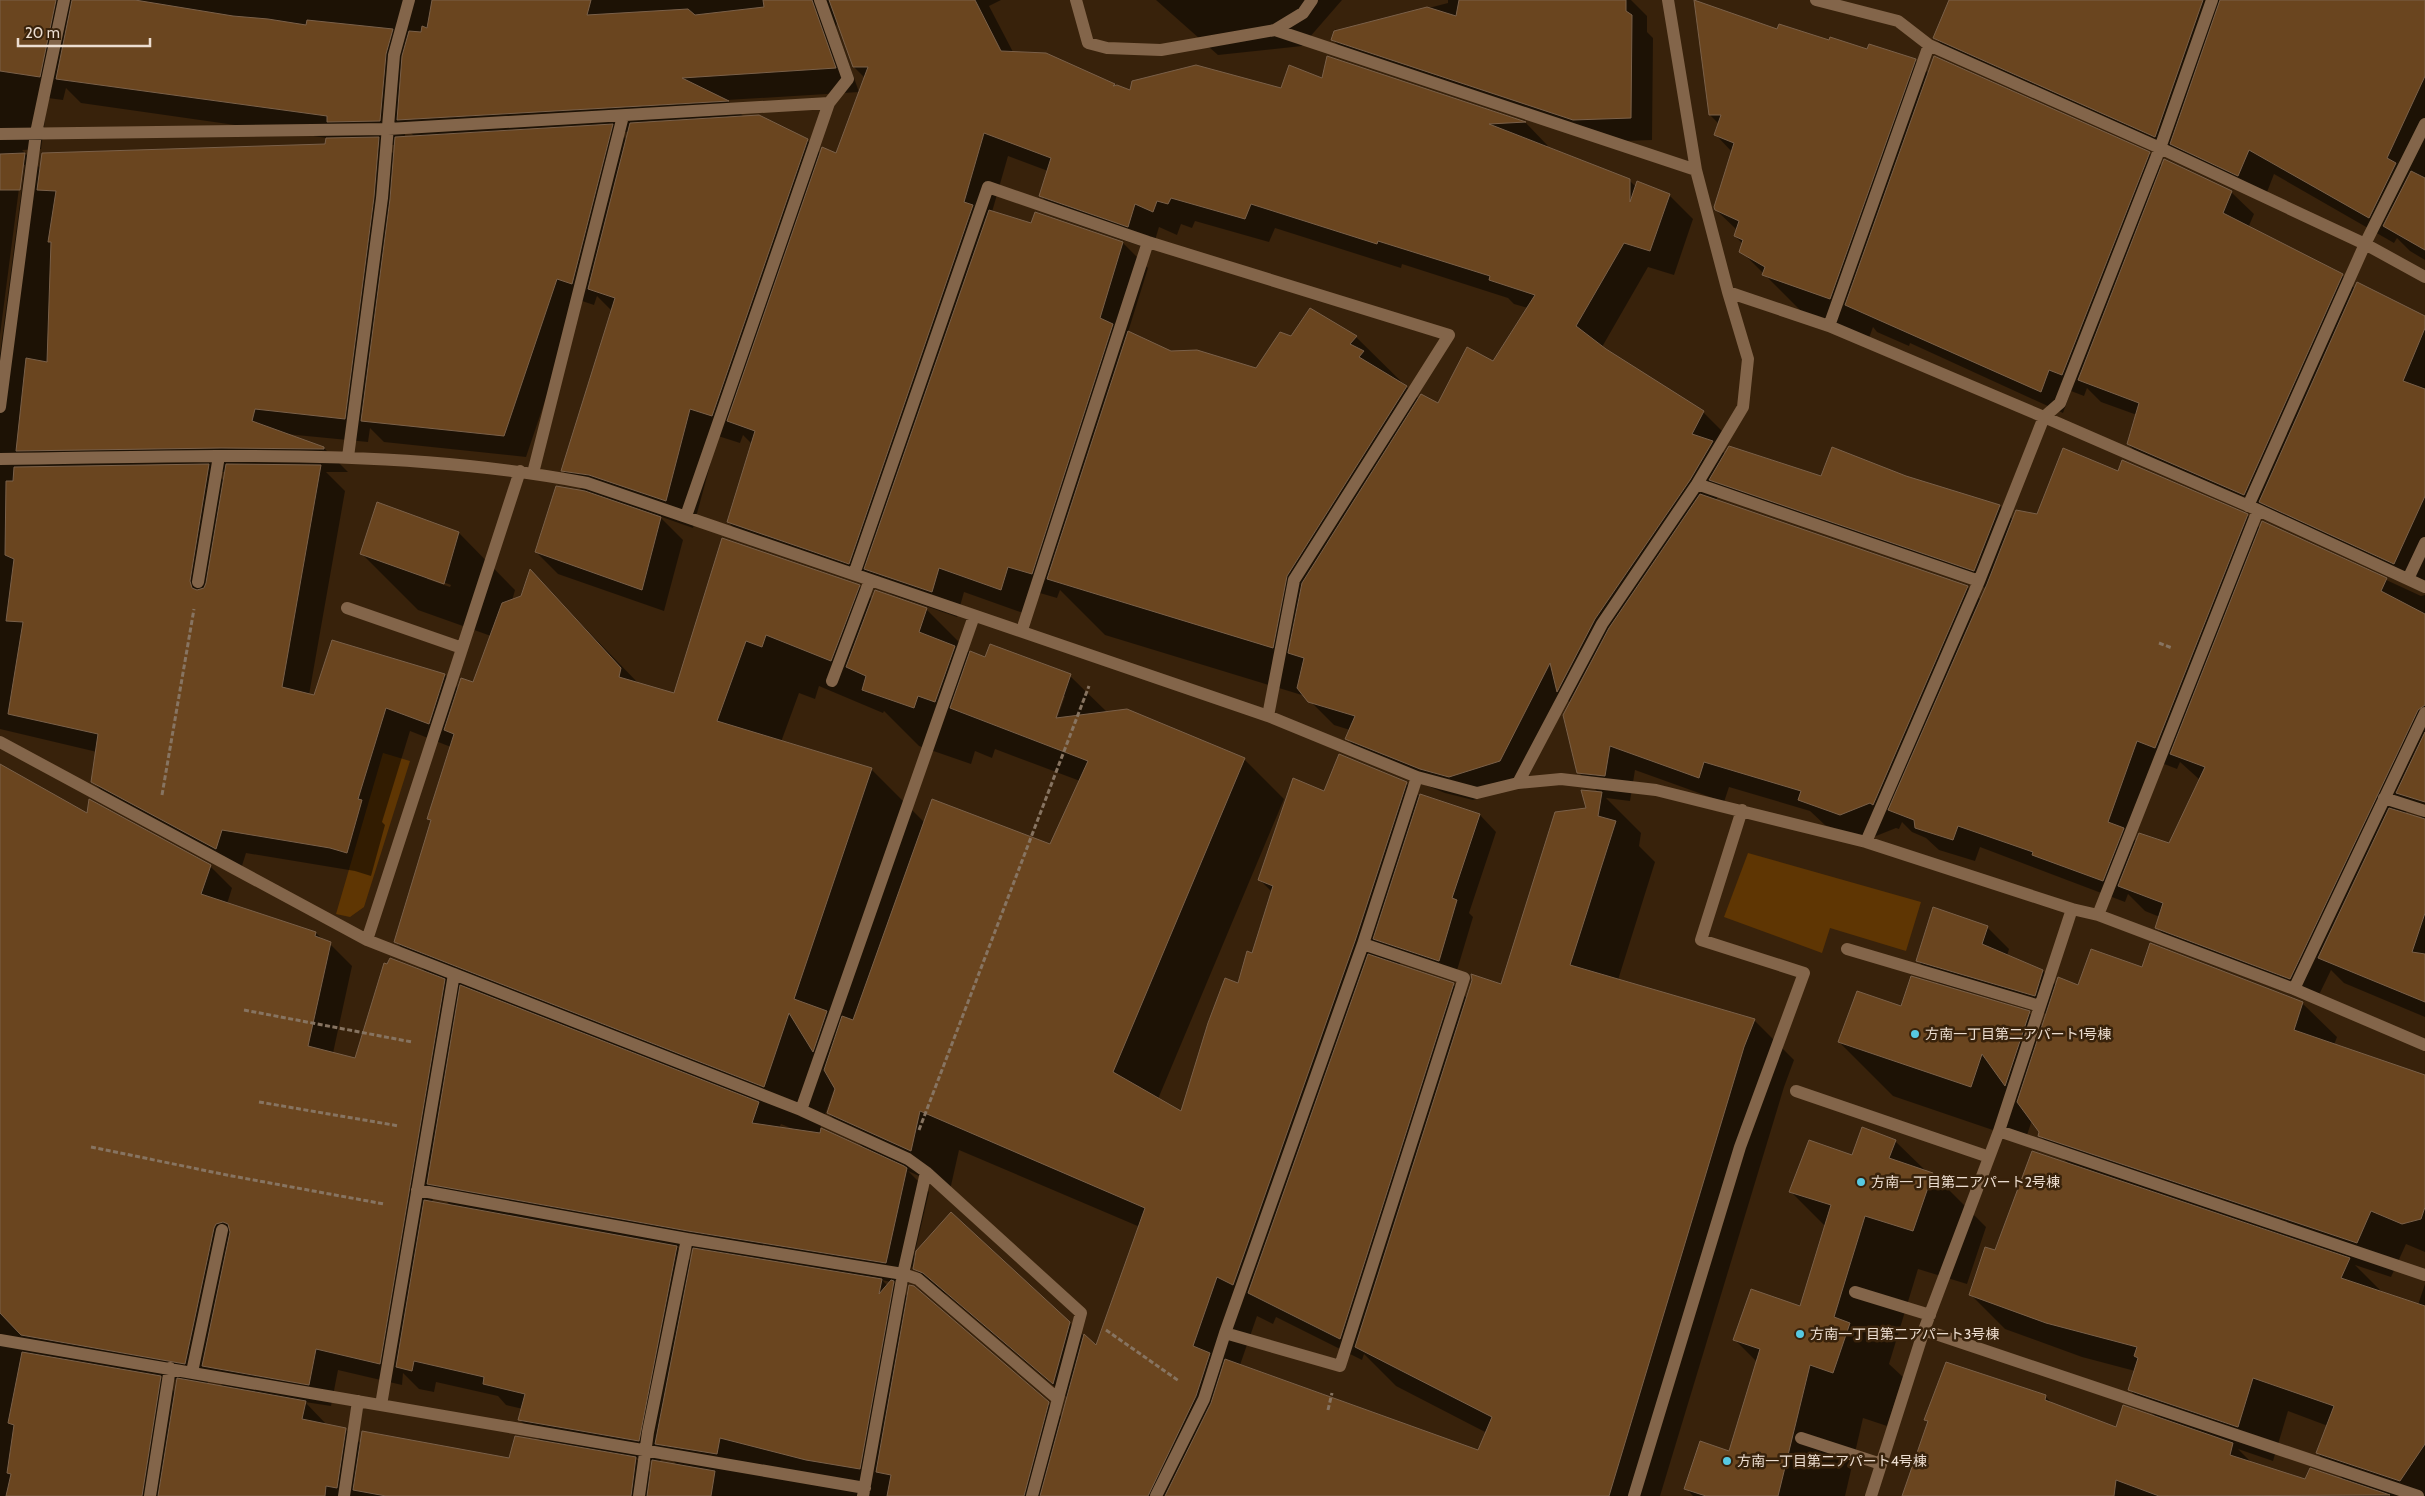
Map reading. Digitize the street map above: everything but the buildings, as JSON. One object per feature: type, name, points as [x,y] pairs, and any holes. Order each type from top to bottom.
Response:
[{"type":"street","points":[[0,407],[36,134],[64,0]]},
{"type":"street","points":[[348,457],[382,198],[394,55],[409,0]]},
{"type":"street","points":[[686,516],[830,103],[848,79],[820,0]]},
{"type":"street","points":[[1076,0],[1088,42],[1107,48],[1161,50],[1275,30],[1302,13],[1312,0]]},
{"type":"street","points":[[1518,784],[1602,624],[1697,484],[1743,407],[1748,359],[1728,292],[1696,170],[1668,0]]},
{"type":"street","points":[[1816,0],[1898,21],[1929,45],[2160,148],[2364,244],[2425,277]]},
{"type":"street","points":[[1866,842],[1979,581],[2044,417],[2060,403],[2160,148],[2212,0]]},
{"type":"street","points":[[1275,30],[1696,170]]},
{"type":"street","points":[[1829,326],[1929,45]]},
{"type":"street","points":[[0,134],[388,129],[830,103]]},
{"type":"street","points":[[367,940],[462,648],[526,472],[623,116]]},
{"type":"street","points":[[2098,916],[2253,508],[2364,244],[2425,124]]},
{"type":"street","points":[[854,574],[988,187],[1148,242],[1449,335],[1294,580],[1268,716]]},
{"type":"street","points":[[1022,630],[1148,242]]},
{"type":"street","points":[[1728,292],[1829,326],[2253,508],[2425,587]]},
{"type":"street","points":[[198,582],[218,456]]},
{"type":"street","points":[[0,459],[218,456],[348,457],[526,472],[587,483],[974,616],[1022,630],[1268,716],[1418,777],[1477,793],[1518,784],[1561,779],[1656,790],[1866,842],[2098,916],[2294,989],[2425,1046]]},
{"type":"street","points":[[1697,484],[1979,581]]},
{"type":"street","points":[[2408,579],[2425,543]]},
{"type":"street","points":[[832,682],[870,580]]},
{"type":"street","points":[[347,608],[462,648]]},
{"type":"street","points":[[801,1110],[974,616]]},
{"type":"street","points":[[2294,989],[2425,713]]},
{"type":"street","points":[[0,742],[367,940],[801,1110],[908,1159],[926,1172],[1081,1313],[1032,1496]]},
{"type":"street","points":[[1156,1496],[1204,1399],[1224,1333],[1364,944],[1418,777]]},
{"type":"street","points":[[2384,798],[2425,811]]},
{"type":"street","points":[[1634,1496],[1740,1147],[1804,973],[1701,940],[1742,810]]},
{"type":"street","points":[[1871,1496],[1924,1330],[1999,1131],[2072,909]]},
{"type":"street","points":[[1224,1333],[1340,1366],[1464,978],[1364,944]]},
{"type":"street","points":[[1847,949],[2040,1006]]},
{"type":"street","points":[[381,1404],[454,974]]},
{"type":"street","points":[[1796,1091],[1989,1157]]},
{"type":"street","points":[[1999,1131],[2425,1275]]},
{"type":"street","points":[[0,1344],[0,1340],[381,1404],[864,1492],[903,1274],[926,1172]]},
{"type":"street","points":[[417,1190],[687,1239],[903,1274],[918,1279],[1058,1399]]},
{"type":"street","points":[[192,1372],[222,1230]]},
{"type":"street","points":[[639,1496],[647,1451],[648,1432],[687,1239]]},
{"type":"street","points":[[1856,1292],[1930,1315]]},
{"type":"street","points":[[1924,1330],[2418,1496]]},
{"type":"street","points":[[150,1496],[170,1368]]},
{"type":"street","points":[[344,1496],[358,1401]]},
{"type":"street","points":[[1801,1438],[1881,1464]]},
{"type":"path","points":[[157,825],[198,582]]},
{"type":"path","points":[[908,1159],[1100,657]]},
{"type":"path","points":[[244,1010],[442,1048]]},
{"type":"path","points":[[259,1102],[428,1130]]},
{"type":"path","points":[[91,1147],[414,1210]]},
{"type":"path","points":[[1081,1313],[1204,1399]]},
{"type":"shaded area","points":[[383,753],[410,761],[364,907],[350,917],[336,914]]},
{"type":"shaded area","points":[[1748,853],[1921,902],[1906,951],[1830,928],[1822,953],[1724,917]]},
{"type":"place","name":"方南一丁目第二アパート1号棟","points":[[1915,1034]]},
{"type":"place","name":"方南一丁目第二アパート2号棟","points":[[1861,1182]]},
{"type":"place","name":"方南一丁目第二アパート3号棟","points":[[1800,1334]]},
{"type":"place","name":"方南一丁目第二アパート4号棟","points":[[1727,1461]]}]
